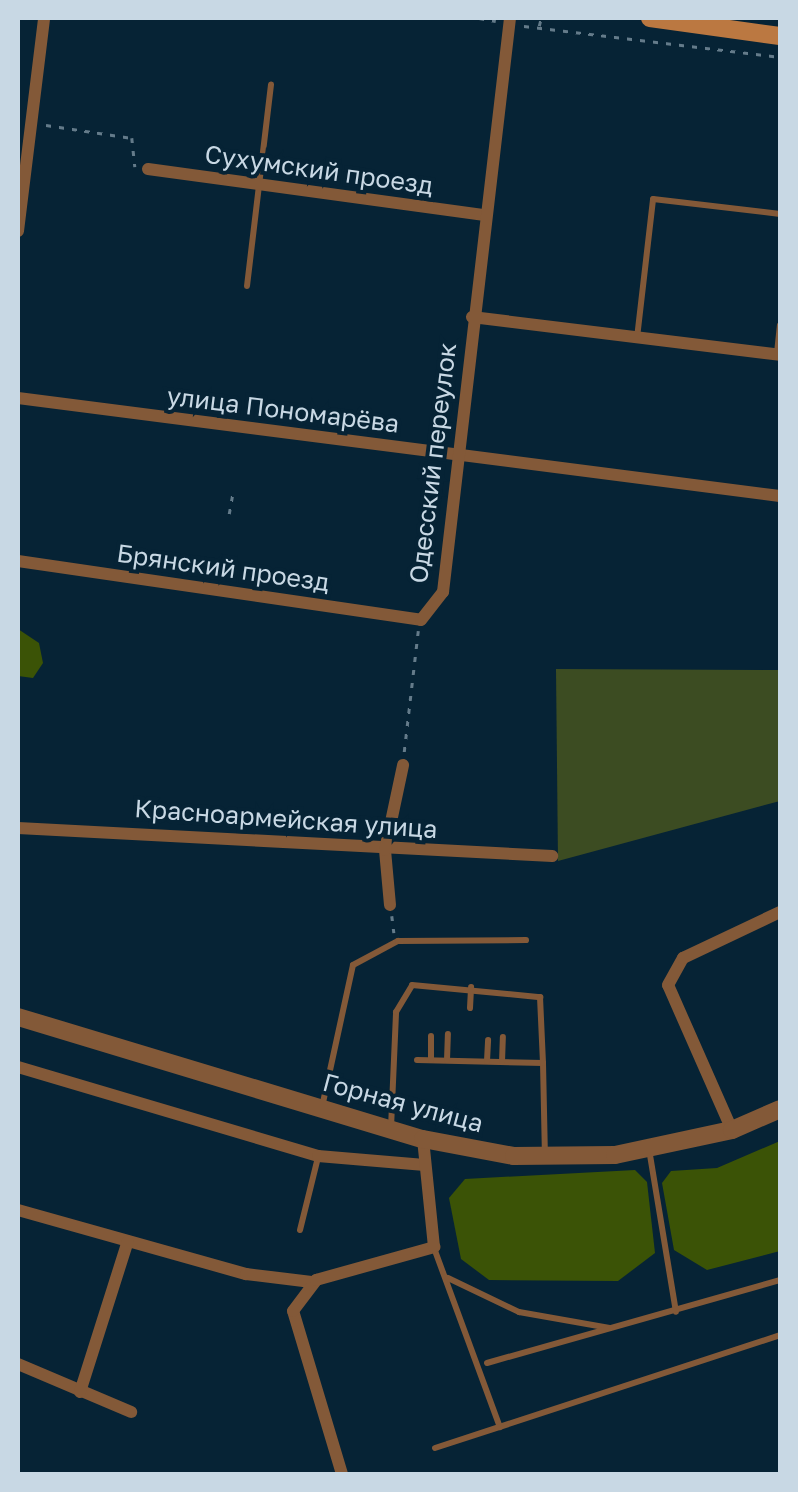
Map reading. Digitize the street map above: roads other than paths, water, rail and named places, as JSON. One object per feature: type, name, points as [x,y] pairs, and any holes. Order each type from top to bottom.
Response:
[{"type":"main road","points":[[650,18],[780,36]]},
{"type":"street","points":[[18,231],[22,159],[44,18]]},
{"type":"street","name":"Одесский переулок","points":[[421,620],[443,592],[483,215],[510,18]]},
{"type":"street","name":"Сухумский проезд","points":[[148,168],[483,215]]},
{"type":"street","points":[[472,317],[779,355]]},
{"type":"street","name":"улица Пономарёва","points":[[18,398],[780,496]]},
{"type":"street","name":"Брянский проезд","points":[[18,561],[421,620]]},
{"type":"street","points":[[390,905],[385,850],[403,765]]},
{"type":"street","name":"Красноармейская улица","points":[[18,828],[552,856]]},
{"type":"street","points":[[732,1130],[668,985],[683,958],[780,912]]},
{"type":"street","name":"Горная улица","points":[[18,1017],[423,1139],[544,1156],[649,1148],[732,1130],[780,1108]]},
{"type":"street","points":[[18,1066],[318,1156],[424,1165]]},
{"type":"street","points":[[18,1210],[128,1241],[312,1282],[434,1247],[423,1139]]},
{"type":"street","points":[[80,1392],[128,1241]]},
{"type":"street","points":[[312,1282],[292,1328],[342,1474]]},
{"type":"street","points":[[18,1364],[131,1412]]},
{"type":"lane","points":[[247,286],[271,84]]},
{"type":"lane","points":[[637,338],[653,199],[780,214]]},
{"type":"lane","points":[[779,355],[780,325]]},
{"type":"lane","points":[[322,1108],[339,1059],[345,975],[395,942],[526,940]]},
{"type":"lane","points":[[391,1129],[396,1012],[412,986],[471,987],[540,997],[544,1156]]},
{"type":"lane","points":[[470,1008],[471,987]]},
{"type":"lane","points":[[447,1060],[448,1034]]},
{"type":"lane","points":[[431,1036],[431,1060]]},
{"type":"lane","points":[[502,1062],[503,1037]]},
{"type":"lane","points":[[487,1062],[488,1040]]},
{"type":"lane","points":[[417,1060],[544,1063]]},
{"type":"lane","points":[[649,1148],[676,1312]]},
{"type":"lane","points":[[300,1230],[318,1156]]},
{"type":"lane","points":[[434,1247],[500,1427]]},
{"type":"lane","points":[[444,1274],[489,1303],[616,1328]]},
{"type":"lane","points":[[487,1364],[780,1280]]},
{"type":"lane","points":[[435,1448],[780,1335]]}]
